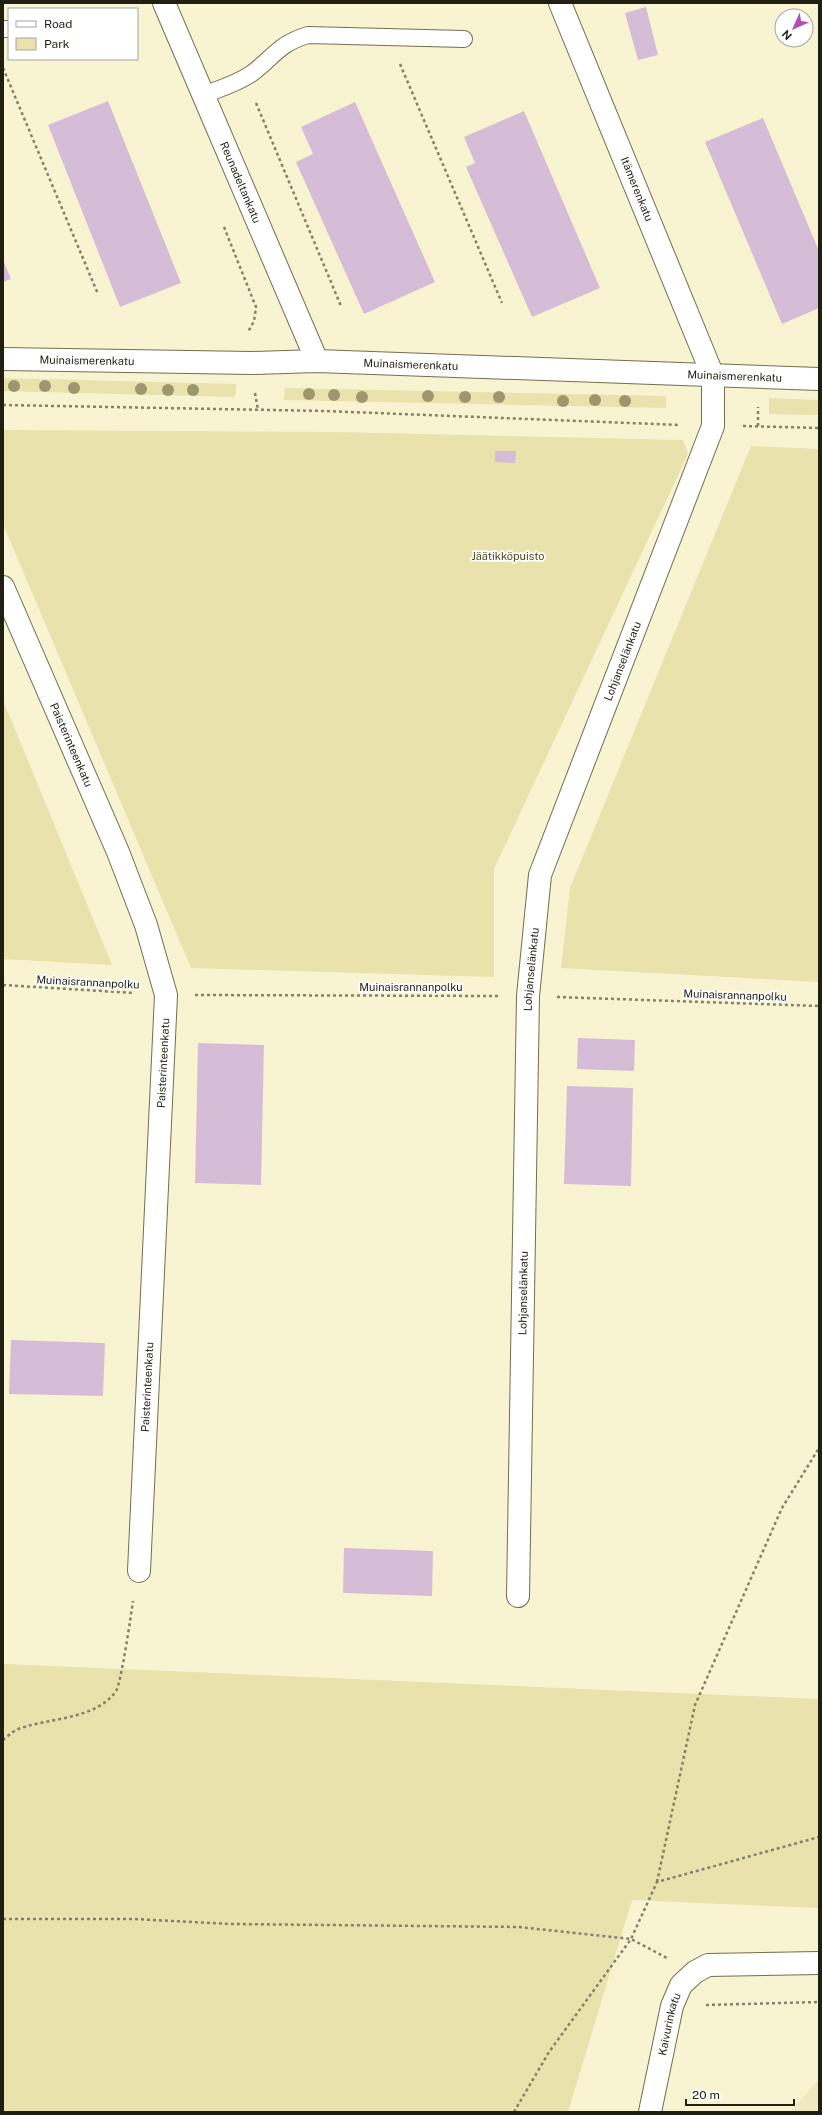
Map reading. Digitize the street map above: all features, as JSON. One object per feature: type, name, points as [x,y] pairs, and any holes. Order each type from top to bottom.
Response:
[{"type":"street","name":"Reunadeltankatu","points":[[164,3],[316,361]]},
{"type":"street","name":"Itämerenkatu","points":[[560,3],[714,376]]},
{"type":"street","name":"Muinaismerenkatu","points":[[3,359],[251,363],[316,361],[819,380]]},
{"type":"street","name":"Lohjanselänkatu","points":[[518,1596],[528,996],[540,875],[713,426],[714,376]]},
{"type":"street","name":"Paisterinteenkatu","points":[[3,586],[118,852],[146,925],[166,994],[139,1571]]},
{"type":"street","name":"Kaivurinkatu","points":[[650,2112],[672,2006],[681,1985],[695,1972],[708,1964],[819,1963]]},
{"type":"lane","points":[[203,95],[245,77],[281,46],[294,39],[308,35],[464,39]]},
{"type":"path","points":[[389,37],[502,303]]},
{"type":"path","points":[[3,68],[98,294]]},
{"type":"path","points":[[245,77],[341,306]]},
{"type":"path","points":[[223,223],[256,307],[254,321],[248,332],[258,410]]},
{"type":"path","points":[[3,405],[325,411],[713,426],[819,428]]},
{"type":"path","name":"Muinaisrannanpolku","points":[[3,985],[166,994],[528,996],[819,1006]]},
{"type":"path","points":[[514,2112],[549,2052],[631,1939],[657,1882],[695,1705],[782,1508],[819,1448]]},
{"type":"path","points":[[3,1740],[19,1729],[65,1716],[89,1712],[104,1703],[117,1691],[139,1571]]},
{"type":"path","points":[[657,1882],[819,1837]]},
{"type":"path","points":[[3,1919],[134,1919],[231,1924],[519,1927],[631,1939],[695,1972]]},
{"type":"path","points":[[672,2006],[819,2002]]},
{"type":"shaded area","points":[[819,2079],[819,2112],[790,2112]]},
{"type":"green space","points":[[3,378],[236,384],[235,397],[3,391]]},
{"type":"green space","points":[[285,388],[666,396],[666,408],[284,400]]},
{"type":"green space","points":[[769,398],[819,400],[819,415],[769,414]]},
{"type":"green space","name":"Jäätikköpuisto","points":[[3,430],[335,432],[683,440],[688,454],[494,869],[494,977],[191,968],[3,524]]},
{"type":"green space","points":[[751,446],[819,449],[819,982],[561,968],[570,888]]},
{"type":"green space","points":[[3,700],[112,965],[3,959]]},
{"type":"green space","points":[[3,1664],[819,1699],[819,1908],[632,1900],[568,2112],[3,2112]]},
{"type":"building","points":[[646,7],[658,55],[638,60],[625,13]]},
{"type":"building","points":[[108,101],[181,283],[120,307],[48,125]]},
{"type":"building","points":[[355,102],[435,282],[364,314],[296,162],[313,154],[301,127]]},
{"type":"building","points":[[524,111],[600,288],[532,317],[466,167],[475,163],[464,137]]},
{"type":"building","points":[[763,118],[819,251],[819,308],[782,324],[705,142]]},
{"type":"building","points":[[3,260],[11,279],[3,282]]},
{"type":"building","points":[[495,451],[516,451],[515,463],[495,462]]},
{"type":"building","points":[[578,1038],[635,1040],[634,1071],[577,1069]]},
{"type":"building","points":[[198,1043],[264,1045],[261,1185],[195,1183]]},
{"type":"building","points":[[567,1086],[633,1088],[631,1186],[564,1184]]},
{"type":"building","points":[[11,1340],[105,1343],[103,1396],[9,1394]]},
{"type":"building","points":[[344,1548],[433,1551],[432,1596],[343,1593]]}]
